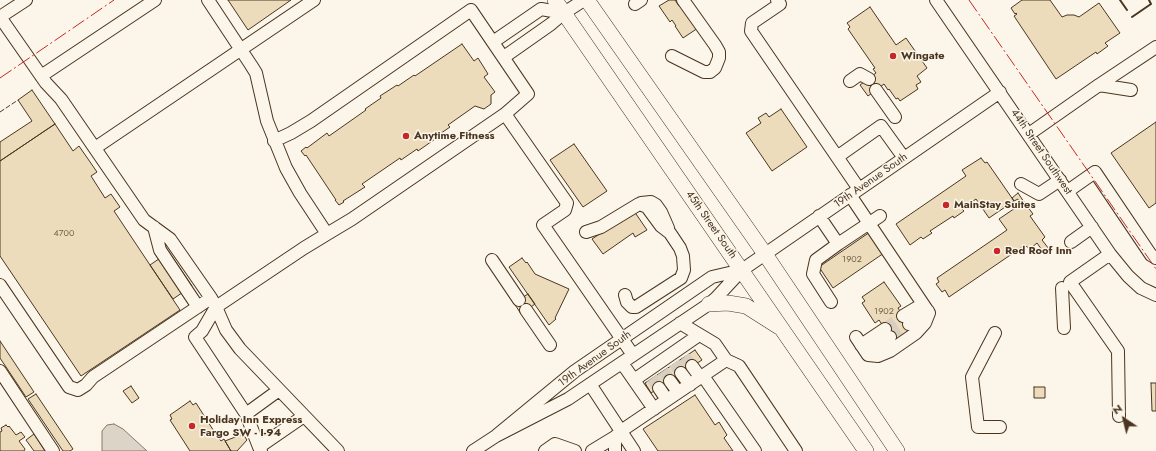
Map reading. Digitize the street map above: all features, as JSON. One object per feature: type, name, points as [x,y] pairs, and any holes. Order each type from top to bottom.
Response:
[{"type":"main road","name":"45th Street South","points":[[555,0],[866,451]]},
{"type":"main road","points":[[587,0],[765,254],[897,451]]},
{"type":"main road","points":[[709,304],[728,303],[746,306],[784,330]]},
{"type":"street","points":[[26,0],[0,17],[41,76],[61,99],[144,220],[170,239],[214,303],[226,330],[240,350],[338,451]]},
{"type":"street","points":[[41,76],[155,0]]},
{"type":"street","points":[[208,0],[256,74],[262,102],[274,141],[286,168],[300,193],[327,234]]},
{"type":"street","points":[[94,148],[314,0]]},
{"type":"street","points":[[504,57],[584,0]]},
{"type":"street","points":[[672,56],[704,72],[710,72],[718,63],[718,52],[715,45],[683,0]]},
{"type":"street","name":"44th Street Southwest","points":[[936,0],[1110,254],[1128,276],[1141,288],[1156,295]]},
{"type":"street","points":[[493,42],[541,4],[564,13]]},
{"type":"street","points":[[0,285],[69,387],[78,390],[86,385],[93,377],[198,307],[214,303],[352,219],[505,114],[528,94],[467,5],[311,121],[274,141]]},
{"type":"street","points":[[775,5],[752,24],[751,30],[837,157],[869,223],[929,312],[925,324],[916,333],[890,351],[878,356],[868,356],[861,345],[887,333]]},
{"type":"street","points":[[1028,134],[1156,46]]},
{"type":"street","points":[[850,81],[860,74],[869,79]]},
{"type":"street","points":[[1099,85],[1131,90]]},
{"type":"street","points":[[876,90],[895,117]]},
{"type":"street","name":"19th Avenue South","points":[[473,451],[496,436],[568,399],[709,304],[742,270],[1000,92]]},
{"type":"street","points":[[505,114],[568,203],[566,210],[543,225],[633,355]]},
{"type":"street","points":[[837,157],[881,126],[904,158]]},
{"type":"street","points":[[1068,191],[1095,172],[1151,255],[1156,258]]},
{"type":"street","points":[[1021,184],[1038,194],[1060,180]]},
{"type":"street","points":[[586,232],[601,227],[639,204],[647,207],[661,226],[670,233],[680,248],[683,256],[684,270],[681,278],[636,307],[632,307],[627,302],[625,295]]},
{"type":"street","points":[[819,216],[838,244]]},
{"type":"street","points":[[831,302],[813,274],[816,260],[880,216]]},
{"type":"street","points":[[1071,242],[1092,227]]},
{"type":"street","points":[[154,228],[160,250],[198,307]]},
{"type":"street","points":[[1110,254],[1070,282],[1118,351],[1119,416]]},
{"type":"street","points":[[492,260],[519,300]]},
{"type":"street","name":"19th Avenue South","points":[[496,436],[575,371],[712,277],[742,270]]},
{"type":"street","points":[[1062,288],[1064,328]]},
{"type":"street","points":[[214,303],[202,331],[195,337],[246,414],[260,449],[304,416]]},
{"type":"street","points":[[906,320],[926,307]]},
{"type":"street","points":[[526,310],[550,345]]},
{"type":"street","points":[[680,323],[715,344],[726,360],[739,366],[796,451]]},
{"type":"street","points":[[995,333],[972,377],[978,427],[1000,427]]},
{"type":"street","points":[[634,380],[653,379],[680,361],[699,335]]},
{"type":"street","points":[[592,451],[726,360]]},
{"type":"street","points":[[680,361],[701,376],[754,451]]},
{"type":"street","points":[[680,361],[690,385]]},
{"type":"street","points":[[622,362],[654,409]]},
{"type":"street","points":[[0,371],[53,451]]},
{"type":"street","points":[[664,372],[678,392]]},
{"type":"street","points":[[653,379],[667,400]]},
{"type":"street","points":[[590,384],[618,434],[634,451]]},
{"type":"street","points":[[246,414],[279,390]]},
{"type":"street","points":[[616,451],[618,434]]},
{"type":"street","points":[[545,451],[555,444],[575,451]]},
{"type":"shaded area","points":[[114,424],[123,429],[147,451],[102,451],[102,431],[107,425]]},
{"type":"building","points":[[228,0],[291,0],[248,30]]},
{"type":"building","points":[[669,0],[675,0],[679,6],[681,4],[698,28],[683,38],[672,20],[670,22],[659,6]]},
{"type":"building","points":[[1022,0],[1050,0],[1062,17],[1074,15],[1079,17],[1099,3],[1120,33],[1105,43],[1108,46],[1097,54],[1096,52],[1056,79],[1014,16],[1017,14],[1015,14],[1011,8]]},
{"type":"building","name":"Wingate","points":[[870,7],[896,45],[906,38],[927,68],[917,76],[921,82],[916,85],[918,89],[900,101],[898,98],[896,99],[884,84],[868,96],[860,85],[876,73],[873,69],[875,68],[848,29],[850,27],[847,23]]},
{"type":"building","points":[[462,44],[474,61],[478,58],[488,74],[484,77],[495,92],[491,95],[491,104],[484,109],[475,106],[448,125],[450,127],[418,151],[417,149],[401,160],[400,158],[362,184],[365,187],[339,205],[306,155],[305,156],[301,151],[327,133],[329,136],[366,110],[365,109],[381,98],[380,96],[414,75],[415,76]]},
{"type":"building","points":[[32,90],[55,124],[0,161],[0,142],[32,121],[18,100]]},
{"type":"building","points":[[781,109],[807,147],[772,171],[746,133],[761,123],[758,118],[766,113],[769,117]]},
{"type":"building","points":[[1156,122],[1156,203],[1149,208],[1111,153]]},
{"type":"building","points":[[55,124],[73,151],[79,146],[97,172],[91,176],[105,198],[111,194],[120,207],[114,211],[180,310],[81,376],[0,256],[0,161]]},
{"type":"building","points":[[574,144],[607,191],[583,207],[550,160]]},
{"type":"building","name":"MainStay Suites","points":[[981,158],[985,163],[987,162],[1014,201],[989,218],[976,199],[962,209],[964,211],[954,218],[953,216],[930,231],[932,233],[923,239],[921,237],[910,245],[896,224],[966,176],[962,170]]},
{"type":"building","points":[[1018,193],[1024,202],[1021,204],[1018,199],[1014,201],[1012,198]]},
{"type":"building","name":"Red Roof Inn","points":[[1024,202],[1033,214],[1030,216],[1045,237],[1042,240],[1049,249],[1044,253],[1037,243],[1031,248],[1025,245],[949,297],[945,290],[942,292],[936,284],[939,282],[937,278],[1007,230],[999,219]]},
{"type":"building","points":[[634,211],[647,230],[635,237],[633,233],[603,254],[592,239]]},
{"type":"building","points":[[870,232],[884,253],[833,288],[819,267]]},
{"type":"building","points":[[169,252],[192,286],[173,299],[150,265]]},
{"type":"building","points":[[522,258],[526,263],[527,262],[535,274],[569,289],[555,318],[556,319],[549,325],[509,267]]},
{"type":"building","points":[[884,282],[901,306],[898,308],[912,329],[893,341],[879,320],[875,323],[862,303],[865,301],[862,297]]},
{"type":"building","points":[[528,294],[535,304],[521,314],[514,303]]},
{"type":"building","points":[[0,341],[34,392],[26,397],[0,358]]},
{"type":"building","points":[[695,350],[702,360],[651,393],[645,383]]},
{"type":"building","points":[[1151,383],[1156,383],[1156,411],[1152,411]]},
{"type":"building","points":[[131,386],[139,398],[132,403],[123,391]]},
{"type":"building","points":[[1034,387],[1045,387],[1045,398],[1034,398]]},
{"type":"building","points":[[36,394],[73,449],[70,451],[63,451],[28,399]]},
{"type":"building","points":[[695,395],[715,425],[719,422],[727,435],[724,438],[733,451],[658,451],[643,429]]},
{"type":"building","name":"Holiday Inn Express Fargo SW - I-94","points":[[190,401],[193,405],[196,403],[217,436],[221,441],[224,439],[231,451],[190,451],[170,420],[172,419],[170,415]]},
{"type":"building","points":[[6,425],[8,427],[9,426],[16,435],[21,432],[25,437],[19,441],[25,449],[24,451],[0,451],[0,432],[2,431],[1,428]]},
{"type":"building","points":[[34,434],[45,451],[34,451],[26,440]]},
{"type":"building","points":[[243,434],[247,440],[237,451],[231,451],[225,441]]},
{"type":"tunnel","points":[[885,329],[903,316]]},
{"type":"tunnel","points":[[890,337],[909,324]]},
{"type":"tunnel","points":[[684,357],[692,366]]},
{"type":"tunnel","points":[[674,363],[681,373]]},
{"type":"tunnel","points":[[663,371],[670,381]]},
{"type":"tunnel","points":[[652,378],[659,388]]},
{"type":"fence","points":[[0,112],[18,100]]},
{"type":"wall","points":[[1120,0],[1127,10]]},
{"type":"wall","points":[[1132,17],[1151,4],[1149,0]]},
{"type":"power","points":[[0,78],[114,0]]},
{"type":"power","points":[[969,0],[1156,269]]},
{"type":"place","name":"Wingate","points":[[893,56]]},
{"type":"place","name":"Anytime Fitness","points":[[406,136]]},
{"type":"place","name":"MainStay Suites","points":[[946,205]]},
{"type":"place","name":"Red Roof Inn","points":[[997,251]]},
{"type":"place","name":"Holiday Inn Express Fargo SW - I-94","points":[[192,426]]}]
